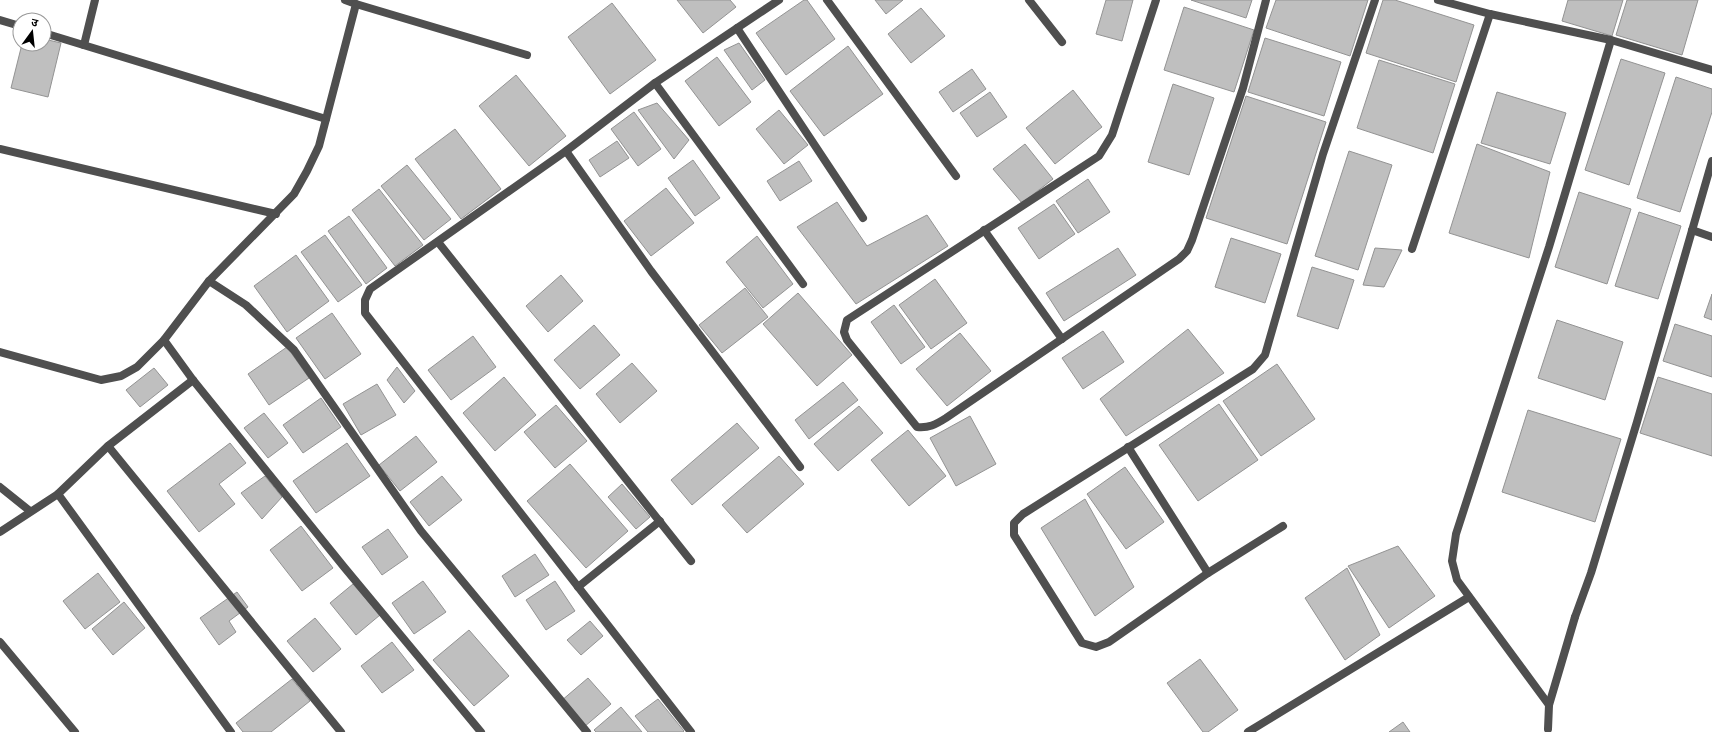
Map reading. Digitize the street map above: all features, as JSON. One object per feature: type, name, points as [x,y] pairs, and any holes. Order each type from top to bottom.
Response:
[{"type":"street","points":[[84,45],[95,0]]},
{"type":"street","points":[[345,0],[527,55]]},
{"type":"street","points":[[691,732],[365,313],[365,300],[370,289],[566,151],[655,83],[778,0]]},
{"type":"street","points":[[827,0],[956,176]]},
{"type":"street","points":[[1029,0],[1062,42]]},
{"type":"street","points":[[1156,0],[1112,135],[1099,156],[847,320],[844,332],[847,340],[911,422],[917,427],[926,428],[946,418],[1179,259],[1187,250],[1192,240],[1243,88],[1266,0]]},
{"type":"street","points":[[1283,526],[1208,573],[1109,642],[1096,647],[1082,643],[1014,535],[1014,523],[1023,514],[1253,369],[1265,355],[1322,154],[1375,0]]},
{"type":"street","points":[[1438,0],[1490,14],[1611,40],[1712,70]]},
{"type":"street","points":[[0,352],[101,380],[121,376],[137,367],[164,340],[209,281],[294,194],[307,172],[319,146],[356,4]]},
{"type":"street","points":[[1412,249],[1490,14]]},
{"type":"street","points":[[0,20],[12,24]]},
{"type":"street","points":[[737,28],[862,218]]},
{"type":"street","points":[[52,35],[326,118]]},
{"type":"street","points":[[1550,704],[1457,580],[1452,561],[1455,539],[1549,247],[1611,40]]},
{"type":"street","points":[[655,83],[803,284]]},
{"type":"street","points":[[0,149],[276,214]]},
{"type":"street","points":[[566,151],[650,271],[800,467]]},
{"type":"street","points":[[1546,730],[1550,704],[1574,617],[1591,572],[1616,490],[1712,161]]},
{"type":"street","points":[[984,230],[1062,339]]},
{"type":"street","points":[[1692,230],[1712,237]]},
{"type":"street","points":[[438,242],[691,561]]},
{"type":"street","points":[[209,281],[246,305],[294,350],[421,531],[587,732]]},
{"type":"street","points":[[164,340],[194,380],[344,567],[481,732]]},
{"type":"street","points":[[0,532],[58,494],[108,446],[194,380]]},
{"type":"street","points":[[108,446],[341,732]]},
{"type":"street","points":[[1128,447],[1208,573]]},
{"type":"street","points":[[0,487],[30,511]]},
{"type":"street","points":[[58,494],[231,732]]},
{"type":"street","points":[[578,587],[660,521]]},
{"type":"street","points":[[1248,732],[1469,596]]},
{"type":"street","points":[[0,642],[75,732]]},
{"type":"building","points":[[677,0],[730,0],[736,7],[703,33]]},
{"type":"building","points":[[804,0],[807,0],[835,39],[786,75],[756,33]]},
{"type":"building","points":[[875,0],[903,0],[886,14]]},
{"type":"building","points":[[1106,0],[1133,0],[1122,41],[1096,34]]},
{"type":"building","points":[[1191,0],[1252,0],[1246,18]]},
{"type":"building","points":[[1276,0],[1368,0],[1350,56],[1266,28]]},
{"type":"building","points":[[1383,0],[1395,0],[1474,25],[1456,82],[1366,53]]},
{"type":"building","points":[[1568,0],[1623,0],[1612,36],[1562,21]]},
{"type":"building","points":[[1627,0],[1698,0],[1682,55],[1616,35]]},
{"type":"building","points":[[612,3],[656,60],[610,94],[568,37]]},
{"type":"building","points":[[1184,7],[1254,30],[1234,92],[1164,70]]},
{"type":"building","points":[[921,8],[945,36],[911,63],[888,34]]},
{"type":"building","points":[[1265,38],[1341,62],[1324,116],[1248,92]]},
{"type":"building","points":[[52,41],[61,43],[48,97],[11,88],[20,52],[52,52]]},
{"type":"building","points":[[739,43],[765,80],[752,90],[724,50]]},
{"type":"building","points":[[848,46],[883,94],[824,136],[790,91]]},
{"type":"building","points":[[717,57],[751,102],[719,126],[685,81]]},
{"type":"building","points":[[1621,59],[1665,73],[1629,185],[1585,170]]},
{"type":"building","points":[[1379,60],[1455,84],[1433,153],[1357,128]]},
{"type":"building","points":[[972,69],[986,89],[953,112],[939,92]]},
{"type":"building","points":[[516,75],[566,136],[529,166],[479,106]]},
{"type":"building","points":[[1676,77],[1712,89],[1712,112],[1680,212],[1637,198]]},
{"type":"building","points":[[1173,84],[1214,98],[1189,175],[1148,162]]},
{"type":"building","points":[[1073,90],[1102,127],[1055,164],[1026,128]]},
{"type":"building","points":[[990,92],[1007,117],[977,137],[960,113]]},
{"type":"building","points":[[1497,92],[1566,113],[1550,164],[1481,143]]},
{"type":"building","points":[[1246,96],[1326,122],[1287,244],[1206,218]]},
{"type":"building","points":[[657,103],[689,140],[674,159],[638,110]]},
{"type":"building","points":[[779,110],[808,145],[784,164],[756,129]]},
{"type":"building","points":[[634,112],[661,149],[638,166],[611,129]]},
{"type":"building","points":[[455,129],[501,189],[461,219],[415,159]]},
{"type":"building","points":[[617,141],[629,158],[600,177],[589,160]]},
{"type":"building","points":[[1025,144],[1053,179],[1022,203],[993,169]]},
{"type":"building","points":[[1477,144],[1550,172],[1529,258],[1449,233]]},
{"type":"building","points":[[1349,151],[1392,165],[1358,270],[1315,256]]},
{"type":"building","points":[[693,160],[720,198],[695,216],[668,178]]},
{"type":"building","points":[[799,161],[812,181],[780,201],[767,181]]},
{"type":"building","points":[[407,165],[451,219],[424,240],[381,186]]},
{"type":"building","points":[[1088,179],[1110,212],[1078,233],[1056,201]]},
{"type":"building","points":[[666,188],[694,223],[651,256],[624,221]]},
{"type":"building","points":[[379,189],[423,245],[395,266],[352,210]]},
{"type":"building","points":[[1579,192],[1631,209],[1607,284],[1555,267]]},
{"type":"building","points":[[837,202],[867,246],[927,215],[948,246],[856,304],[797,227]]},
{"type":"building","points":[[1054,204],[1075,234],[1039,259],[1018,228]]},
{"type":"building","points":[[1639,212],[1681,226],[1658,299],[1615,286]]},
{"type":"building","points":[[349,216],[387,268],[366,284],[328,231]]},
{"type":"building","points":[[325,235],[362,285],[338,302],[301,252]]},
{"type":"building","points":[[757,236],[793,284],[763,308],[726,262]]},
{"type":"building","points":[[1231,238],[1281,254],[1265,303],[1215,287]]},
{"type":"building","points":[[1118,248],[1136,275],[1064,321],[1046,293]]},
{"type":"building","points":[[1375,248],[1402,250],[1384,287],[1363,285]]},
{"type":"building","points":[[296,255],[329,301],[287,332],[254,286]]},
{"type":"building","points":[[1312,267],[1354,280],[1338,329],[1297,316]]},
{"type":"building","points":[[561,275],[583,301],[548,332],[526,306]]},
{"type":"building","points":[[935,279],[967,323],[931,349],[899,305]]},
{"type":"building","points":[[745,288],[768,317],[722,353],[699,325]]},
{"type":"building","points":[[798,293],[852,355],[817,386],[763,324]]},
{"type":"building","points":[[1712,294],[1712,320],[1704,317]]},
{"type":"building","points":[[894,305],[925,347],[901,364],[871,322]]},
{"type":"building","points":[[332,313],[361,354],[325,379],[296,338]]},
{"type":"building","points":[[1557,320],[1623,342],[1605,400],[1538,378]]},
{"type":"building","points":[[1675,324],[1712,336],[1712,377],[1663,361]]},
{"type":"building","points":[[594,325],[620,355],[580,389],[554,360]]},
{"type":"building","points":[[1188,329],[1224,373],[1126,436],[1100,399]]},
{"type":"building","points":[[1103,331],[1124,362],[1083,389],[1062,358]]},
{"type":"building","points":[[960,333],[991,371],[947,406],[916,369]]},
{"type":"building","points":[[473,336],[496,367],[451,400],[428,370]]},
{"type":"building","points":[[287,347],[309,378],[269,405],[248,374]]},
{"type":"building","points":[[632,363],[657,391],[620,423],[596,394]]},
{"type":"building","points":[[1277,364],[1315,419],[1261,456],[1223,401]]},
{"type":"building","points":[[397,367],[415,391],[404,403],[387,380]]},
{"type":"building","points":[[154,368],[168,385],[140,407],[126,390]]},
{"type":"building","points":[[504,377],[536,415],[495,451],[463,413]]},
{"type":"building","points":[[1658,377],[1712,394],[1712,456],[1640,433]]},
{"type":"building","points":[[843,382],[858,400],[809,439],[795,420]]},
{"type":"building","points":[[377,384],[396,415],[361,435],[343,404]]},
{"type":"building","points":[[321,398],[341,427],[303,453],[283,425]]},
{"type":"building","points":[[1219,404],[1258,460],[1198,501],[1159,445]]},
{"type":"building","points":[[556,405],[587,441],[555,468],[524,432]]},
{"type":"building","points":[[859,406],[883,433],[838,471],[814,444]]},
{"type":"building","points":[[1528,410],[1621,439],[1595,522],[1502,492]]},
{"type":"building","points":[[264,413],[288,443],[268,458],[244,428]]},
{"type":"building","points":[[970,416],[996,464],[956,486],[930,438]]},
{"type":"building","points":[[737,423],[759,448],[692,505],[671,480]]},
{"type":"building","points":[[908,430],[946,476],[909,506],[871,460]]},
{"type":"building","points":[[416,436],[437,462],[400,491],[379,465]]},
{"type":"building","points":[[230,443],[246,463],[219,484],[235,504],[199,532],[167,491]]},
{"type":"building","points":[[347,443],[370,476],[316,513],[293,481]]},
{"type":"building","points":[[779,456],[804,484],[747,533],[722,505]]},
{"type":"building","points":[[570,464],[628,531],[586,568],[527,501]]},
{"type":"building","points":[[1125,467],[1164,522],[1126,549],[1087,494]]},
{"type":"building","points":[[265,476],[282,497],[262,519],[241,493]]},
{"type":"building","points":[[442,476],[462,500],[429,526],[410,502]]},
{"type":"building","points":[[622,484],[650,517],[636,529],[608,497]]},
{"type":"building","points":[[1085,499],[1134,587],[1095,616],[1041,528]]},
{"type":"building","points":[[301,526],[333,568],[302,591],[270,550]]},
{"type":"building","points":[[388,529],[408,557],[382,575],[362,547]]},
{"type":"building","points":[[1398,546],[1435,596],[1389,628],[1348,566]]},
{"type":"building","points":[[535,554],[549,575],[515,597],[502,576]]},
{"type":"building","points":[[1347,568],[1380,635],[1345,660],[1305,598]]},
{"type":"building","points":[[98,573],[120,602],[85,629],[63,601]]},
{"type":"building","points":[[423,581],[446,612],[414,634],[392,603]]},
{"type":"building","points":[[555,581],[575,611],[546,630],[526,600]]},
{"type":"building","points":[[353,584],[380,615],[356,635],[330,603]]},
{"type":"building","points":[[237,592],[248,607],[229,621],[236,632],[219,645],[200,618]]},
{"type":"building","points":[[124,602],[145,628],[113,655],[92,629]]},
{"type":"building","points":[[315,618],[341,649],[313,672],[287,641]]},
{"type":"building","points":[[590,621],[603,636],[581,655],[567,640]]},
{"type":"building","points":[[469,630],[509,676],[474,706],[433,660]]},
{"type":"building","points":[[392,642],[414,670],[382,693],[361,666]]},
{"type":"building","points":[[1200,659],[1238,710],[1208,732],[1203,732],[1167,683]]},
{"type":"building","points":[[588,678],[611,704],[584,727],[561,701]]},
{"type":"building","points":[[292,679],[310,701],[271,732],[243,732],[236,723]]},
{"type":"building","points":[[658,699],[684,731],[683,732],[648,732],[635,716]]},
{"type":"building","points":[[621,707],[642,732],[596,732],[594,730]]},
{"type":"building","points":[[1403,722],[1410,732],[1389,732]]}]
